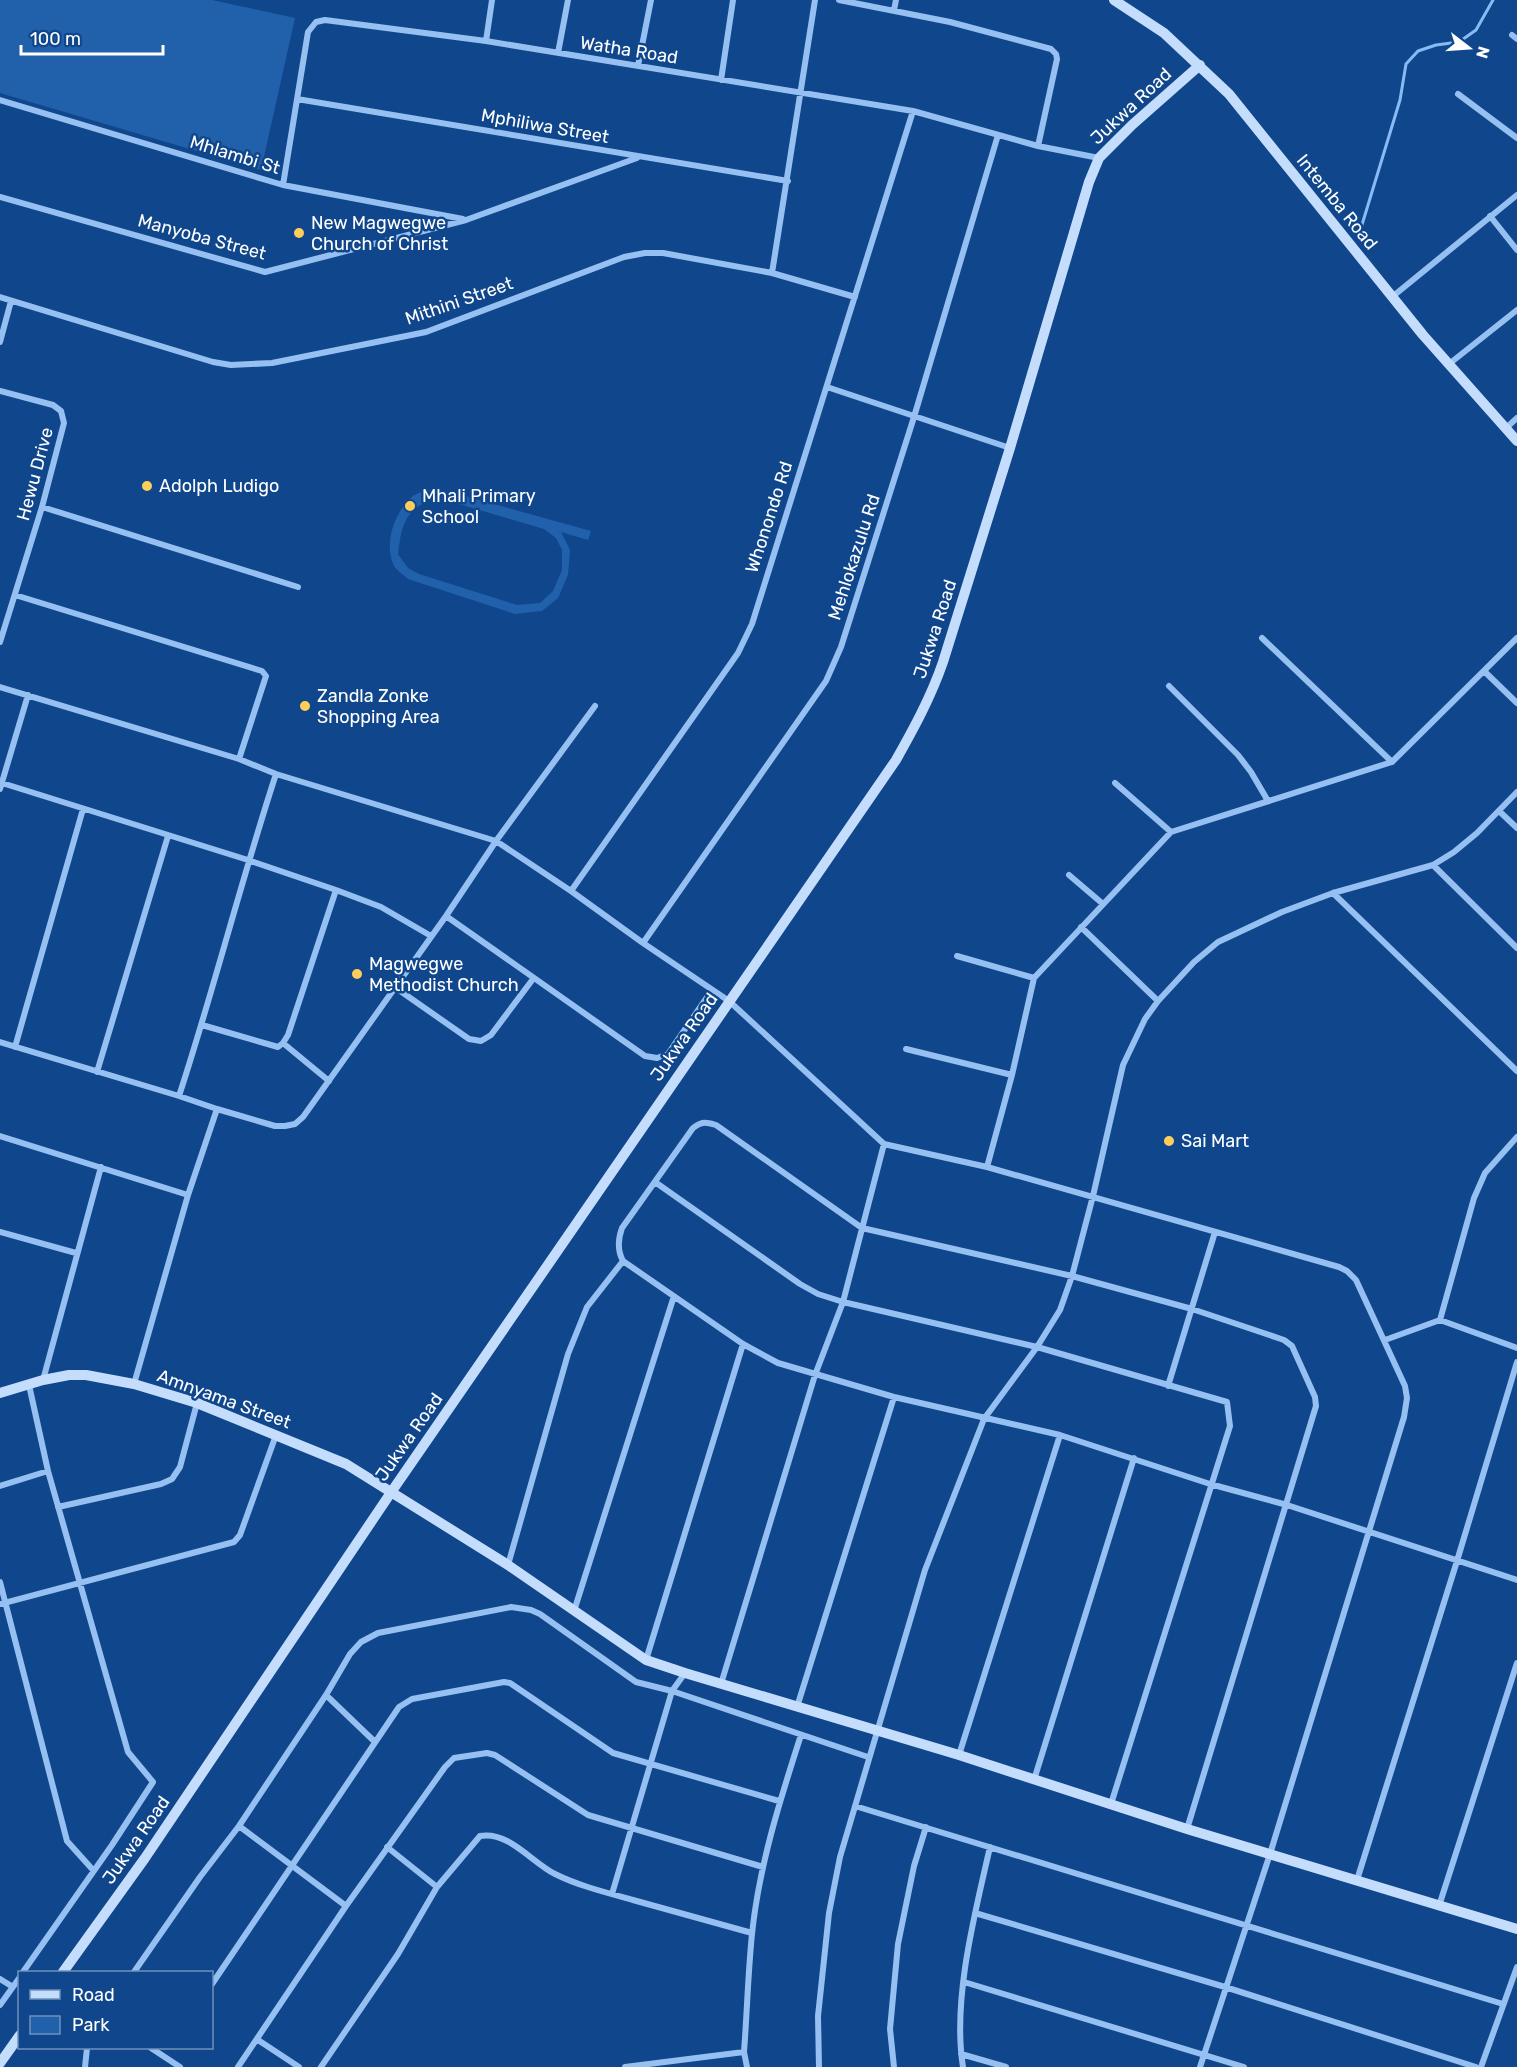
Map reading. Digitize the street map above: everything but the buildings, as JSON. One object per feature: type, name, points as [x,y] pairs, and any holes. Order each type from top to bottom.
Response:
[{"type":"street","points":[[486,41],[492,0]]},
{"type":"street","points":[[558,53],[568,0]]},
{"type":"street","points":[[638,66],[651,0]]},
{"type":"street","points":[[720,80],[733,0]]},
{"type":"street","points":[[772,273],[815,0]]},
{"type":"street","points":[[839,0],[950,22],[1051,49],[1056,54],[1056,59],[1038,146]]},
{"type":"street","points":[[894,10],[896,0]]},
{"type":"street","name":"Intemba Road","points":[[1114,0],[1164,33],[1229,94],[1392,297],[1517,441]]},
{"type":"street","name":"Watha Road","points":[[283,185],[308,32],[316,22],[325,20],[486,41],[913,111],[1038,146],[1099,158]]},
{"type":"street","name":"Jukwa Road","points":[[64,1971],[145,1858],[392,1491],[896,760],[918,722],[943,662],[1010,448],[1089,182],[1099,158],[1132,125],[1200,65]]},
{"type":"street","points":[[1458,94],[1517,138]]},
{"type":"street","name":"Mphiliwa Street","points":[[297,99],[637,158],[788,181]]},
{"type":"street","name":"Mhlambi St","points":[[0,100],[283,185],[466,220]]},
{"type":"street","name":"Whonondo Rd","points":[[571,891],[738,653],[752,624],[913,111]]},
{"type":"street","name":"Mehlokazulu Rd","points":[[643,943],[826,681],[841,647],[914,417],[998,135]]},
{"type":"street","name":"Manyoba Street","points":[[0,197],[265,272],[466,220],[637,158]]},
{"type":"street","points":[[1392,297],[1517,195]]},
{"type":"street","points":[[1490,216],[1517,250]]},
{"type":"street","name":"Mithini Street","points":[[0,297],[213,362],[245,365],[272,363],[426,332],[624,256],[645,253],[663,253],[772,273],[855,297]]},
{"type":"street","points":[[0,342],[11,301]]},
{"type":"street","points":[[1448,364],[1517,310]]},
{"type":"street","points":[[827,387],[1010,448]]},
{"type":"street","name":"Hewu Drive","points":[[0,391],[52,405],[61,411],[64,423],[42,507],[0,642]]},
{"type":"street","points":[[1505,429],[1517,418]]},
{"type":"street","points":[[42,507],[298,587]]},
{"type":"street","points":[[15,595],[262,671],[266,676],[239,759]]},
{"type":"street","points":[[987,1167],[1012,1075],[1034,978],[1171,832],[1392,762],[1517,638]]},
{"type":"street","points":[[1262,639],[1392,762]]},
{"type":"street","points":[[1484,671],[1517,703]]},
{"type":"street","points":[[1169,686],[1238,755],[1268,801]]},
{"type":"street","points":[[0,687],[239,759],[276,774],[495,842],[571,891],[729,1001],[884,1144],[987,1167],[1093,1196],[1339,1267],[1356,1280],[1405,1386],[1407,1398],[1404,1417],[1270,1854],[1200,2067]]},
{"type":"street","points":[[28,695],[1,786],[248,860],[336,890],[381,907],[431,936]]},
{"type":"street","points":[[0,1042],[179,1096],[217,1110],[275,1126],[295,1124],[303,1117],[396,988],[447,916],[495,842],[595,706]]},
{"type":"street","points":[[179,1096],[202,1025],[248,860],[276,774]]},
{"type":"street","points":[[1115,783],[1171,832]]},
{"type":"street","points":[[819,2067],[818,2016],[829,1913],[840,1857],[868,1756],[925,1570],[984,1419],[1037,1347],[1060,1310],[1072,1276],[1093,1196],[1123,1065],[1145,1019],[1158,1001],[1194,962],[1218,942],[1282,912],[1333,894],[1433,865],[1454,852],[1517,792]]},
{"type":"street","points":[[15,1047],[83,809]]},
{"type":"street","points":[[1499,811],[1517,828]]},
{"type":"street","points":[[97,1072],[168,836]]},
{"type":"street","points":[[1433,865],[1517,948]]},
{"type":"street","points":[[1070,875],[1103,904]]},
{"type":"street","points":[[202,1025],[279,1047],[283,1043],[288,1035],[336,890]]},
{"type":"street","points":[[1333,894],[1517,1071]]},
{"type":"street","points":[[447,916],[645,1056],[657,1058],[668,1054],[712,990]]},
{"type":"street","points":[[1081,927],[1158,1001]]},
{"type":"street","points":[[957,956],[1034,978]]},
{"type":"street","points":[[396,988],[469,1039],[481,1041],[491,1035],[533,979]]},
{"type":"street","points":[[283,1043],[329,1081]]},
{"type":"street","points":[[906,1049],[1012,1075]]},
{"type":"street","points":[[134,1384],[188,1196],[217,1110]]},
{"type":"street","points":[[1187,1829],[1287,1505],[1316,1406],[1315,1397],[1292,1346],[1284,1341],[1192,1309],[1072,1276],[862,1228],[716,1125],[705,1122],[693,1128],[622,1228],[619,1246],[623,1261],[743,1344],[778,1363],[815,1375],[894,1397],[1060,1436],[1210,1484],[1287,1505],[1517,1580]]},
{"type":"street","points":[[0,1136],[188,1196]]},
{"type":"street","points":[[1440,1320],[1474,1198],[1485,1173],[1517,1137]]},
{"type":"street","points":[[721,1684],[815,1375],[843,1302],[884,1144]]},
{"type":"street","points":[[43,1380],[101,1167]]},
{"type":"street","points":[[656,1182],[800,1284],[818,1294],[843,1302],[1037,1347],[1227,1402],[1230,1426],[1111,1804]]},
{"type":"street","points":[[0,1232],[76,1253]]},
{"type":"street","points":[[1168,1386],[1215,1232]]},
{"type":"street","points":[[508,1565],[568,1354],[587,1307],[623,1261]]},
{"type":"street","points":[[574,1611],[674,1296]]},
{"type":"street","points":[[1385,1341],[1440,1320],[1517,1348]]},
{"type":"street","points":[[646,1660],[743,1344]]},
{"type":"street","points":[[1357,1880],[1517,1362]]},
{"type":"street","name":"Amnyama Street","points":[[0,1393],[69,1374],[134,1384],[197,1403],[346,1464],[508,1565],[646,1660],[959,1755],[1187,1829],[1517,1929]]},
{"type":"street","points":[[24,1971],[153,1782],[128,1752],[48,1471],[28,1385]]},
{"type":"street","points":[[797,1707],[894,1397]]},
{"type":"street","points":[[58,1507],[161,1484],[172,1479],[180,1467],[197,1403]]},
{"type":"street","points":[[3,1603],[234,1542],[240,1535],[276,1435]]},
{"type":"street","points":[[959,1755],[1060,1436]]},
{"type":"street","points":[[1034,1779],[1134,1458]]},
{"type":"street","points":[[0,1486],[48,1471]]},
{"type":"street","points":[[0,1582],[3,1603],[66,1841],[93,1870]]},
{"type":"street","points":[[135,1971],[200,1877],[239,1826],[326,1695],[350,1654],[362,1642],[378,1632],[511,1607],[531,1610],[636,1682],[672,1691],[868,1756]]},
{"type":"street","points":[[1439,1906],[1517,1663]]},
{"type":"street","points":[[612,1894],[672,1691],[685,1673]]},
{"type":"street","points":[[213,1983],[399,1707],[409,1700],[504,1682],[515,1684],[613,1753],[651,1762],[779,1802]]},
{"type":"street","points":[[326,1695],[375,1742]]},
{"type":"street","points":[[747,2067],[744,2052],[752,1933],[763,1867],[779,1802],[801,1735]]},
{"type":"street","points":[[238,2067],[387,1846],[452,1759],[487,1753],[498,1756],[588,1815],[763,1867]]},
{"type":"street","points":[[855,1806],[1503,2004]]},
{"type":"street","points":[[239,1826],[346,1906]]},
{"type":"street","points":[[894,2067],[891,2029],[898,1944],[914,1866],[926,1827]]},
{"type":"street","points":[[321,2067],[398,1954],[437,1887],[480,1836],[492,1835],[503,1838],[554,1874],[612,1894],[752,1933]]},
{"type":"street","points":[[387,1846],[437,1887]]},
{"type":"street","points":[[963,2067],[961,2054],[964,1982],[975,1913],[990,1847]]},
{"type":"street","points":[[975,1913],[1225,1987],[1476,2067]]},
{"type":"street","points":[[1481,2067],[1517,1967]]},
{"type":"street","points":[[0,1979],[13,1987]]},
{"type":"street","points":[[0,2005],[18,1980]]},
{"type":"street","points":[[964,1982],[1244,2067]]},
{"type":"street","points":[[11,2067],[1,2061],[18,2038]]},
{"type":"street","points":[[258,2040],[299,2067]]},
{"type":"street","points":[[85,2067],[87,2049]]},
{"type":"street","points":[[153,2049],[180,2067]]},
{"type":"street","points":[[162,2055],[167,2049]]},
{"type":"street","points":[[625,2067],[744,2052]]},
{"type":"street","points":[[961,2054],[1006,2067]]},
{"type":"green space","points":[[0,0],[212,0],[295,18],[261,170],[0,93]]},
{"type":"green space","points":[[436,488],[591,531],[588,540],[561,532],[570,550],[568,575],[558,598],[542,611],[515,614],[408,579],[399,571],[394,566],[390,547],[390,538],[396,519],[413,496]],"holes":[[[435,497],[544,529],[556,538],[562,550],[562,570],[553,591],[540,603],[517,605],[419,574],[408,568],[398,554],[401,534],[407,519],[417,507]]]},
{"type":"waterway","points":[[1360,238],[1361,228],[1400,100],[1406,64],[1418,51],[1436,45],[1459,42],[1476,30],[1493,0]]},
{"type":"place","name":"New Magwegwe Church of Christ","points":[[299,233]]},
{"type":"place","name":"Adolph Ludigo","points":[[147,486]]},
{"type":"place","name":"Mhali Primary School","points":[[410,506]]},
{"type":"place","name":"Zandla Zonke Shopping Area","points":[[305,706]]},
{"type":"place","name":"Magwegwe Methodist Church","points":[[357,974]]},
{"type":"place","name":"Sai Mart","points":[[1169,1141]]}]
